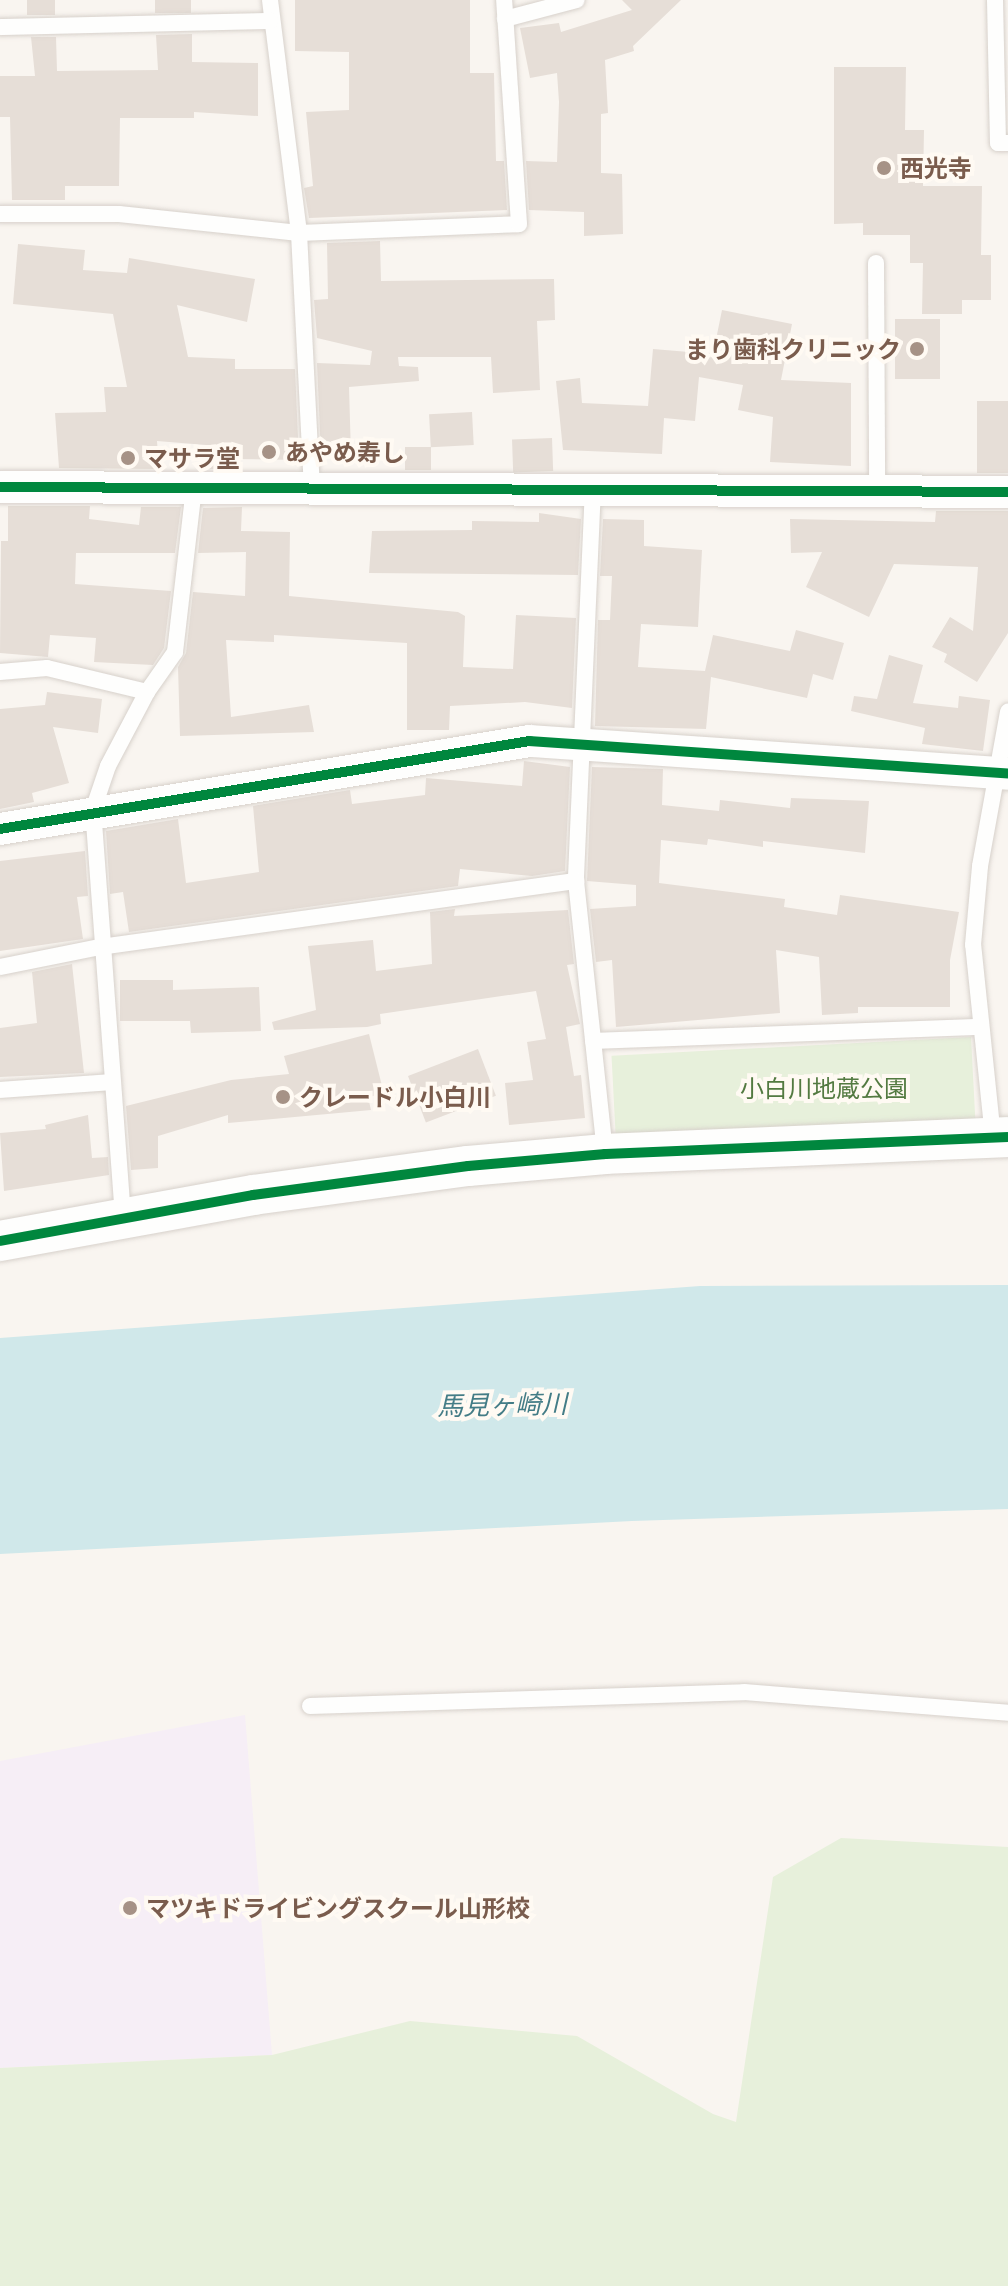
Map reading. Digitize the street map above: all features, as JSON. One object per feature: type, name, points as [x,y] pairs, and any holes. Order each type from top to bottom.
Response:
[{"type":"street","points":[[0,487],[593,487],[1008,492]]},
{"type":"street","points":[[0,829],[93,810],[530,741],[584,741],[1003,773]]},
{"type":"street","points":[[0,1241],[123,1217],[422,1172],[605,1154],[1000,1137]]},
{"type":"lane","points":[[270,0],[270,21],[299,233],[312,489]]},
{"type":"lane","points":[[0,214],[119,214],[299,233],[519,224],[504,0]]},
{"type":"lane","points":[[505,19],[577,0]]},
{"type":"lane","points":[[995,0],[998,143],[1008,143]]},
{"type":"lane","points":[[0,27],[270,21]]},
{"type":"lane","points":[[876,263],[877,491]]},
{"type":"lane","points":[[123,1217],[100,947],[93,810],[108,766],[147,692],[175,652],[194,487]]},
{"type":"lane","points":[[593,487],[576,881],[605,1154]]},
{"type":"lane","points":[[0,672],[47,668],[147,692]]},
{"type":"lane","points":[[1000,1137],[981,1027],[973,945],[980,866],[1003,773],[1008,712]]},
{"type":"lane","points":[[0,967],[100,947],[576,881]]},
{"type":"lane","points":[[593,1041],[981,1027]]},
{"type":"lane","points":[[0,1090],[112,1082]]},
{"type":"lane","points":[[310,1706],[744,1692],[1008,1713]]},
{"type":"shaded area","name":"マツキドライビングスクール山形校","points":[[245,1715],[272,2055],[0,2068],[0,1761]]},
{"type":"green space","name":"小白川地蔵公園","points":[[971,1037],[976,1123],[616,1142],[611,1056]]},
{"type":"green space","points":[[841,1838],[1008,1847],[1008,2286],[0,2286],[0,2068],[272,2055],[410,2021],[577,2036],[713,2114],[736,2122],[773,1877]]},
{"type":"water","name":"馬見ヶ崎川","points":[[1008,1285],[1008,1509],[632,1521],[0,1554],[0,1338],[700,1286]]},
{"type":"building","points":[[27,0],[55,0],[55,15],[27,15]]},
{"type":"building","points":[[155,0],[191,0],[191,13],[155,13]]},
{"type":"building","points":[[295,0],[470,0],[470,73],[494,73],[496,161],[504,161],[507,210],[309,218],[304,188],[313,186],[306,112],[349,110],[349,52],[295,51]]},
{"type":"building","points":[[622,0],[681,0],[633,46],[634,51],[605,60],[608,113],[601,114],[601,173],[622,174],[623,234],[584,236],[584,212],[529,210],[526,161],[557,162],[559,102],[557,73],[530,78],[520,28],[559,23],[561,32],[632,10]]},
{"type":"building","points":[[192,34],[192,62],[258,63],[258,116],[194,112],[194,118],[120,118],[119,186],[65,186],[65,200],[12,200],[10,117],[0,117],[0,76],[35,76],[31,37],[56,37],[57,71],[158,70],[156,35]]},
{"type":"building","points":[[834,67],[906,67],[905,130],[924,130],[923,186],[982,186],[981,255],[991,255],[991,300],[962,300],[962,314],[922,314],[923,263],[910,263],[910,235],[863,235],[863,223],[834,224]]},
{"type":"building","points":[[380,241],[381,281],[554,279],[555,320],[537,321],[540,390],[493,393],[491,357],[398,357],[399,366],[418,367],[419,381],[349,387],[351,455],[321,456],[317,363],[370,365],[372,351],[317,338],[314,300],[328,299],[327,243]]},
{"type":"building","points":[[18,244],[85,250],[83,270],[127,273],[129,258],[255,279],[247,322],[177,305],[188,357],[235,359],[235,369],[295,369],[299,460],[234,459],[234,469],[208,469],[206,445],[157,441],[159,469],[59,468],[55,413],[106,412],[104,387],[127,387],[113,314],[13,304]]},
{"type":"building","points":[[722,310],[792,324],[781,380],[851,383],[851,466],[770,462],[773,417],[738,410],[743,385],[699,377],[695,421],[664,418],[662,454],[563,450],[556,381],[580,378],[582,403],[648,406],[653,349],[713,354]]},
{"type":"building","name":"まり歯科クリニック","points":[[895,319],[940,319],[940,379],[895,379]]},
{"type":"building","points":[[977,401],[1008,401],[1008,473],[977,473]]},
{"type":"building","points":[[472,412],[474,445],[431,447],[429,414]]},
{"type":"building","points":[[552,438],[553,471],[513,472],[512,439]]},
{"type":"building","points":[[405,447],[431,447],[431,470],[405,470]]},
{"type":"building","points":[[8,506],[90,506],[89,519],[139,525],[141,507],[181,507],[175,553],[76,553],[75,584],[171,591],[164,648],[153,665],[94,662],[96,638],[50,635],[48,657],[0,653],[1,541],[8,541]]},
{"type":"building","points":[[242,507],[241,531],[290,532],[289,596],[458,612],[465,616],[463,667],[513,669],[516,615],[576,618],[572,708],[525,702],[450,706],[449,730],[407,730],[407,643],[274,635],[274,642],[226,640],[231,717],[309,705],[314,732],[180,736],[178,667],[186,653],[193,592],[245,596],[246,552],[198,553],[203,508]]},
{"type":"building","points":[[936,511],[1008,511],[1008,633],[977,682],[944,662],[947,654],[932,647],[950,617],[973,631],[978,567],[894,564],[869,617],[806,587],[822,552],[791,553],[790,519],[935,522]]},
{"type":"building","points":[[539,513],[581,519],[578,575],[369,573],[372,531],[472,530],[472,521],[539,522]]},
{"type":"building","points":[[603,519],[644,520],[644,546],[702,550],[698,627],[641,624],[638,667],[705,671],[713,635],[790,651],[796,630],[844,643],[833,680],[813,674],[807,698],[711,677],[706,729],[595,726],[598,620],[610,620],[612,576],[600,576]]},
{"type":"building","points":[[889,655],[923,665],[913,703],[958,708],[959,696],[990,700],[983,751],[922,744],[925,728],[851,711],[854,696],[877,699]]},
{"type":"building","points":[[47,692],[102,699],[98,733],[53,727],[69,783],[32,793],[34,802],[0,809],[0,709],[45,705]]},
{"type":"building","points":[[524,761],[570,767],[565,871],[532,876],[460,869],[458,886],[129,932],[123,892],[110,894],[106,831],[178,819],[186,883],[259,872],[253,806],[350,790],[352,804],[425,795],[426,778],[522,786]]},
{"type":"building","points":[[592,767],[663,769],[662,805],[719,811],[720,800],[790,808],[791,798],[869,801],[865,853],[763,841],[763,847],[708,839],[707,845],[661,840],[659,883],[785,899],[784,907],[837,915],[840,895],[959,912],[950,960],[950,1007],[858,1007],[858,1013],[822,1015],[819,957],[776,950],[780,1013],[616,1027],[612,960],[596,962],[590,909],[636,906],[636,885],[587,881]]},
{"type":"building","points":[[85,851],[88,896],[77,897],[83,939],[0,951],[0,861]]},
{"type":"building","points":[[455,909],[454,916],[568,910],[574,964],[567,965],[580,1024],[566,1027],[574,1076],[581,1075],[585,1118],[509,1125],[505,1083],[533,1080],[527,1042],[546,1039],[536,991],[380,1014],[381,1024],[367,1027],[274,1030],[272,1022],[316,1010],[308,946],[373,940],[376,971],[432,964],[430,912]]},
{"type":"building","points":[[72,964],[84,1073],[0,1077],[0,1028],[37,1023],[32,972]]},
{"type":"building","points":[[120,980],[173,980],[173,990],[259,987],[261,1031],[191,1033],[190,1021],[120,1021]]},
{"type":"building","points":[[369,1034],[384,1094],[368,1097],[371,1110],[228,1123],[228,1115],[158,1136],[158,1168],[131,1170],[126,1106],[231,1080],[289,1074],[284,1056]]},
{"type":"building","points":[[478,1049],[496,1096],[426,1123],[408,1076]]},
{"type":"building","points":[[88,1115],[92,1158],[108,1157],[109,1175],[4,1191],[0,1133],[46,1129],[45,1125]]},
{"type":"cycle path","points":[[0,487],[1008,492]]},
{"type":"cycle path","points":[[0,829],[530,741],[1008,774]]},
{"type":"cycle path","points":[[0,1241],[253,1195],[468,1166],[605,1154],[1008,1137]]},
{"type":"place","name":"西光寺","points":[[884,168]]},
{"type":"place","name":"まり歯科クリニック","points":[[917,349]]},
{"type":"place","name":"あやめ寿し","points":[[269,452]]},
{"type":"place","name":"マサラ堂","points":[[128,458]]},
{"type":"place","name":"クレードル小白川","points":[[283,1097]]},
{"type":"place","name":"マツキドライビングスクール山形校","points":[[130,1908]]}]
